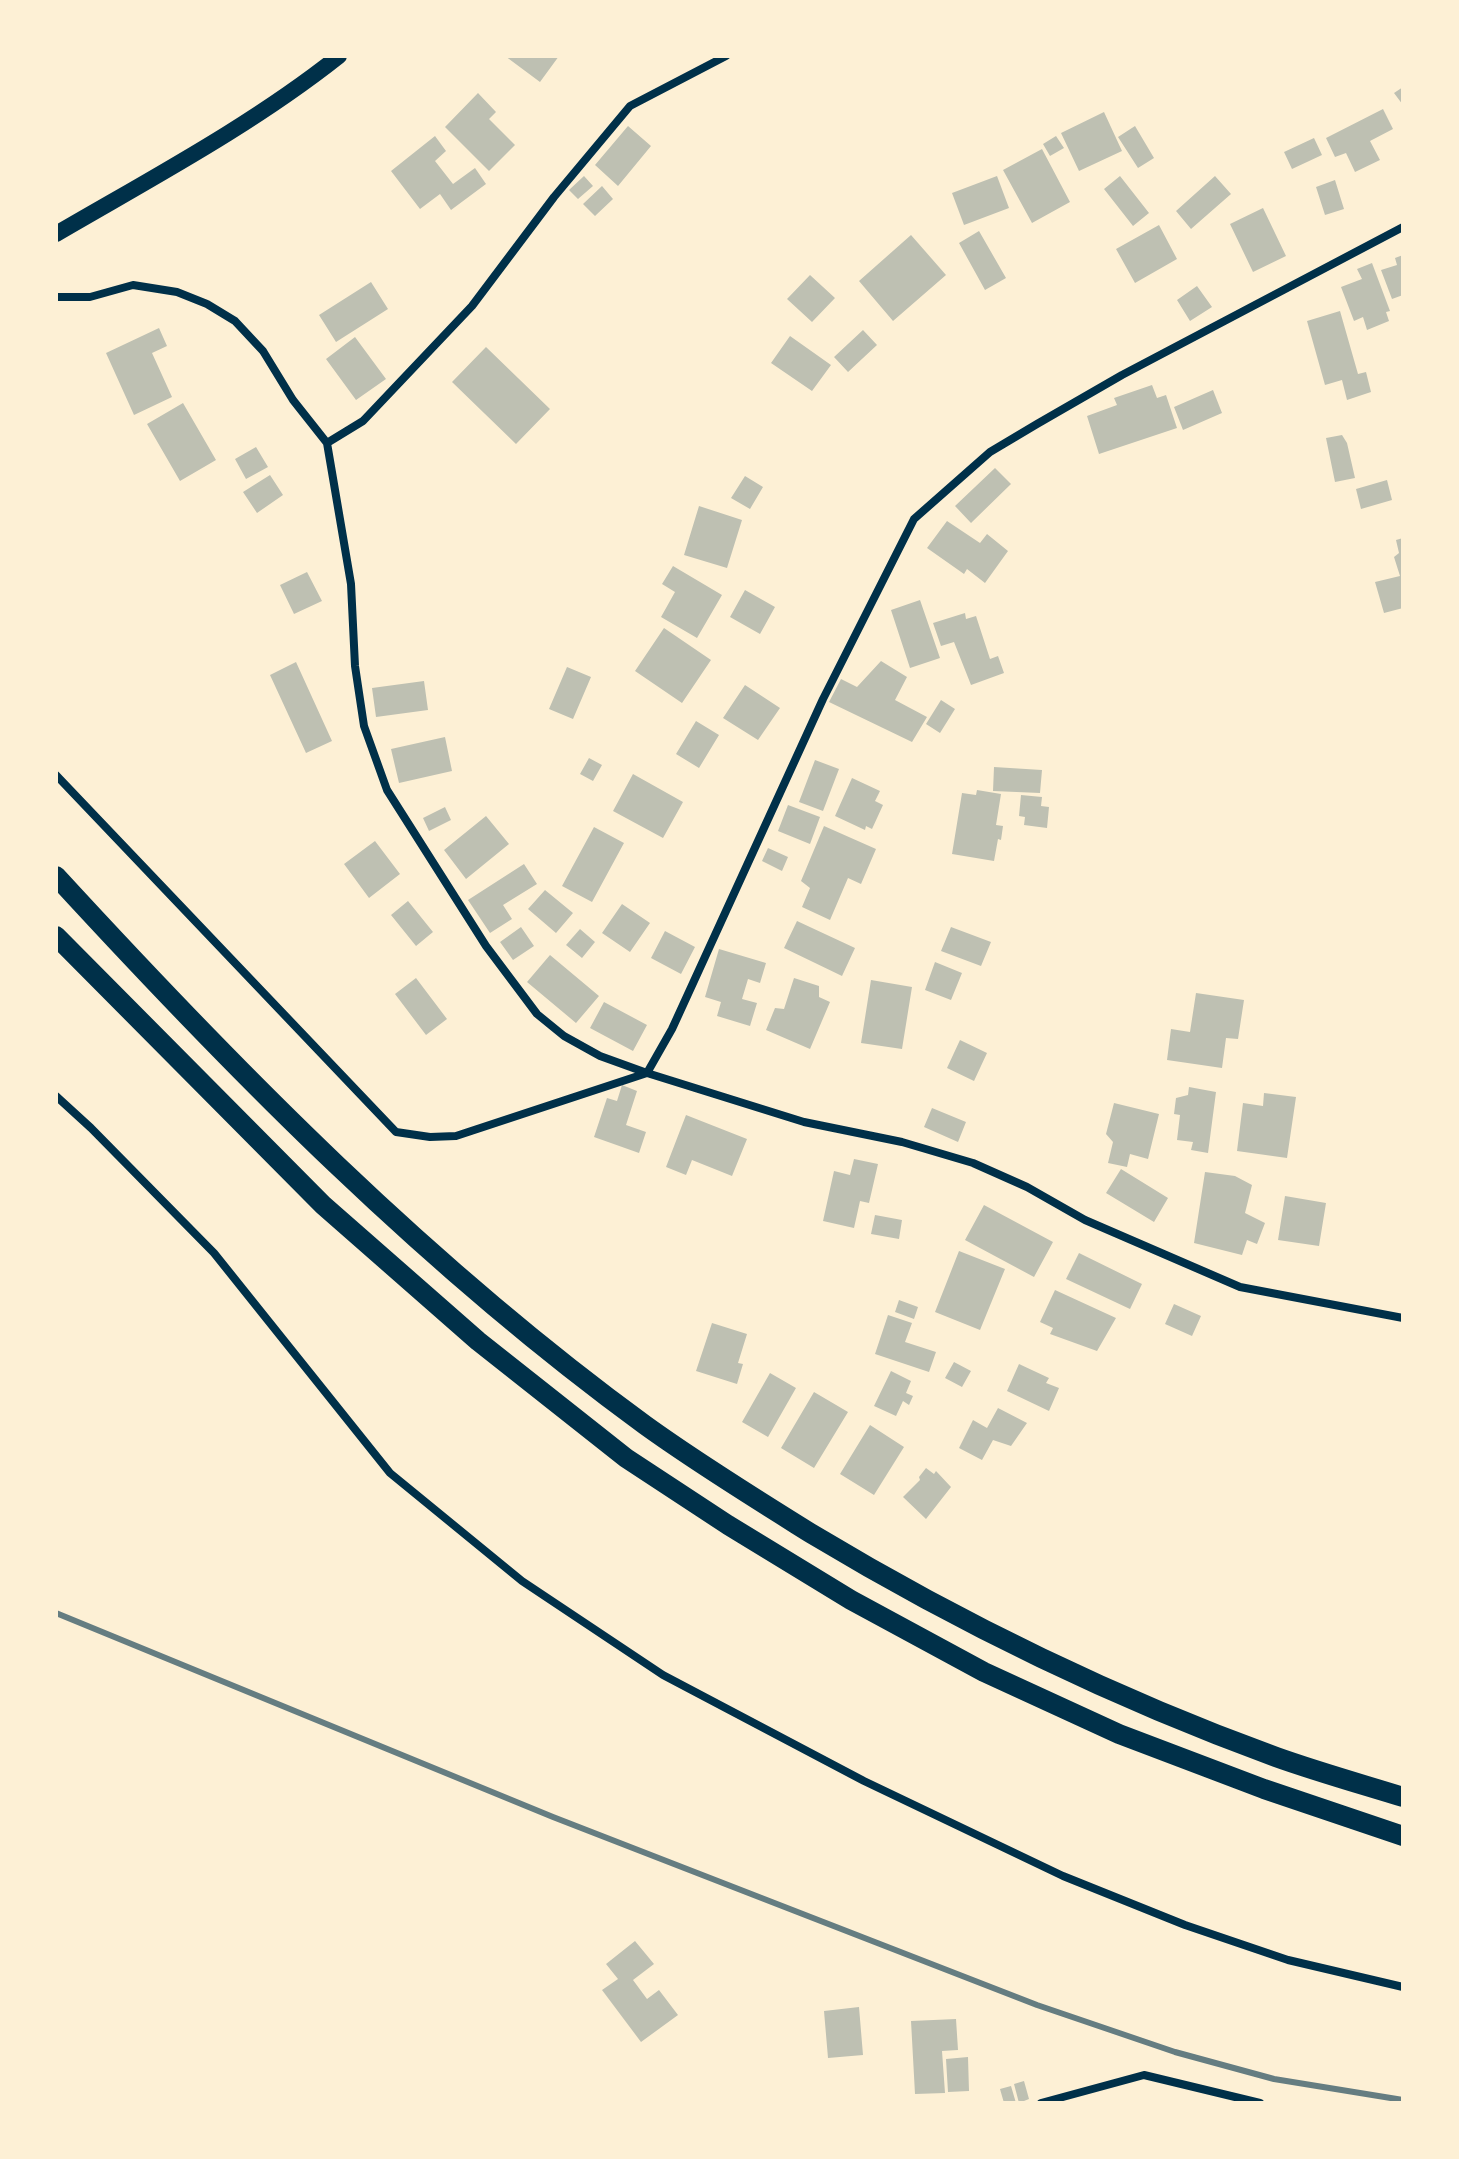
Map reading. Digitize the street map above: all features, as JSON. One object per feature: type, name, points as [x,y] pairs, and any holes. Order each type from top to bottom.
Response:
[{"type":"highway","points":[[56,876],[161,990],[345,1175],[502,1314],[646,1426],[812,1534],[998,1638],[1132,1699],[1277,1757],[1403,1797]]},
{"type":"highway","points":[[56,936],[323,1205],[478,1341],[626,1458],[851,1600],[984,1672],[1119,1734],[1264,1789],[1403,1836]]},
{"type":"main road","points":[[56,234],[184,159],[312,77],[339,56]]},
{"type":"street","points":[[327,443],[363,421],[472,306],[554,197],[630,106],[726,56]]},
{"type":"street","points":[[56,775],[396,1132],[430,1137],[456,1136],[647,1073],[672,1029],[823,699],[914,519],[990,452],[1122,375],[1403,227]]},
{"type":"street","points":[[56,297],[90,297],[133,285],[177,292],[207,304],[235,321],[263,351],[293,400],[327,443],[351,584],[355,666],[364,726],[387,790],[486,946],[537,1014],[564,1036],[600,1056],[647,1073],[804,1122],[902,1142],[973,1163],[1027,1187],[1085,1220],[1240,1287],[1403,1318]]},
{"type":"street","points":[[56,1096],[214,1253],[390,1473],[535,1590],[663,1675],[864,1781],[1063,1876],[1185,1925],[1288,1960],[1403,1987]]},
{"type":"street","points":[[1041,2103],[1144,2075],[1260,2103]]},
{"type":"building","points":[[505,56],[559,56],[540,82]]},
{"type":"building","points":[[1403,87],[1403,105],[1394,93]]},
{"type":"building","points":[[478,93],[496,112],[489,119],[515,145],[489,171],[445,127]]},
{"type":"building","points":[[1383,109],[1393,129],[1370,141],[1380,160],[1355,172],[1346,153],[1335,157],[1326,138]]},
{"type":"building","points":[[1104,112],[1122,151],[1079,171],[1061,133]]},
{"type":"building","points":[[628,126],[651,146],[618,186],[595,165]]},
{"type":"building","points":[[1135,126],[1154,158],[1138,168],[1118,137]]},
{"type":"building","points":[[435,136],[446,151],[435,161],[453,184],[475,168],[486,184],[451,210],[440,194],[420,209],[391,171]]},
{"type":"building","points":[[1056,136],[1064,148],[1050,156],[1043,144]]},
{"type":"building","points":[[1314,138],[1322,155],[1292,169],[1284,152]]},
{"type":"building","points":[[1042,149],[1070,202],[1032,223],[1003,170]]},
{"type":"building","points":[[584,176],[593,186],[578,199],[569,190]]},
{"type":"building","points":[[997,176],[1009,208],[964,225],[952,193]]},
{"type":"building","points":[[1120,176],[1149,213],[1133,226],[1104,189]]},
{"type":"building","points":[[1215,176],[1231,194],[1191,229],[1176,211]]},
{"type":"building","points":[[1335,180],[1344,209],[1325,215],[1316,187]]},
{"type":"building","points":[[602,186],[613,199],[595,216],[583,204]]},
{"type":"building","points":[[1263,208],[1286,256],[1253,272],[1230,224]]},
{"type":"building","points":[[1159,225],[1177,259],[1135,283],[1116,249]]},
{"type":"building","points":[[979,231],[1006,278],[985,290],[959,243]]},
{"type":"building","points":[[911,235],[946,275],[893,321],[859,281]]},
{"type":"building","points":[[1403,255],[1403,295],[1392,299],[1381,270],[1397,265],[1395,258]]},
{"type":"building","points":[[1372,263],[1390,311],[1386,312],[1389,321],[1367,330],[1363,317],[1354,321],[1341,287],[1362,279],[1357,269]]},
{"type":"building","points":[[810,275],[835,298],[812,322],[787,299]]},
{"type":"building","points":[[371,282],[388,309],[336,342],[319,315]]},
{"type":"building","points":[[1197,286],[1212,307],[1190,321],[1177,300]]},
{"type":"building","points":[[1340,311],[1358,374],[1366,372],[1371,392],[1347,400],[1342,380],[1325,385],[1307,321]]},
{"type":"building","points":[[159,328],[167,346],[152,353],[172,397],[134,415],[106,353]]},
{"type":"building","points":[[863,330],[877,345],[848,372],[834,357]]},
{"type":"building","points":[[790,336],[831,365],[812,391],[771,363]]},
{"type":"building","points":[[355,337],[386,379],[356,400],[326,359]]},
{"type":"building","points":[[486,347],[550,409],[516,444],[452,382]]},
{"type":"building","points":[[1152,385],[1157,398],[1166,395],[1177,428],[1099,454],[1087,416],[1117,405],[1114,398]]},
{"type":"building","points":[[1213,390],[1222,413],[1183,430],[1174,407]]},
{"type":"building","points":[[183,403],[216,460],[180,481],[147,424]]},
{"type":"building","points":[[1342,435],[1347,443],[1355,478],[1335,482],[1326,438]]},
{"type":"building","points":[[256,447],[268,467],[246,479],[235,459]]},
{"type":"building","points":[[995,468],[1011,484],[971,523],[955,506]]},
{"type":"building","points":[[270,475],[283,495],[257,513],[243,492]]},
{"type":"building","points":[[745,476],[763,487],[750,509],[731,498]]},
{"type":"building","points":[[1387,480],[1392,500],[1361,509],[1356,489]]},
{"type":"building","points":[[699,506],[742,520],[727,568],[684,555]]},
{"type":"building","points":[[947,521],[980,543],[987,534],[1008,551],[985,583],[967,569],[964,574],[927,548]]},
{"type":"building","points":[[1403,538],[1403,608],[1384,613],[1375,582],[1400,576],[1394,557],[1399,553],[1396,540]]},
{"type":"building","points":[[673,566],[722,595],[697,638],[661,617],[675,592],[662,584]]},
{"type":"building","points":[[307,572],[322,601],[294,614],[280,585]]},
{"type":"building","points":[[745,590],[775,607],[760,634],[730,617]]},
{"type":"building","points":[[920,600],[940,658],[910,668],[891,610]]},
{"type":"building","points":[[965,613],[966,619],[976,616],[990,659],[998,656],[1004,673],[971,685],[954,642],[941,646],[933,623]]},
{"type":"building","points":[[664,628],[711,660],[682,703],[635,671]]},
{"type":"building","points":[[881,661],[907,677],[895,700],[927,717],[912,742],[829,702],[841,679],[857,687]]},
{"type":"building","points":[[296,662],[332,741],[306,753],[270,675]]},
{"type":"building","points":[[567,667],[591,677],[573,719],[549,709]]},
{"type":"building","points":[[424,681],[428,710],[376,717],[372,688]]},
{"type":"building","points":[[745,685],[780,708],[758,740],[723,718]]},
{"type":"building","points":[[941,700],[955,709],[940,733],[926,724]]},
{"type":"building","points":[[696,721],[719,735],[699,768],[676,754]]},
{"type":"building","points":[[445,737],[452,771],[399,783],[391,749]]},
{"type":"building","points":[[589,758],[602,765],[593,781],[580,774]]},
{"type":"building","points":[[815,760],[839,769],[823,811],[799,802]]},
{"type":"building","points":[[994,767],[1042,770],[1040,793],[993,791]]},
{"type":"building","points":[[633,774],[683,802],[663,838],[613,811]]},
{"type":"building","points":[[852,778],[880,791],[875,801],[883,805],[872,829],[866,826],[865,830],[835,816]]},
{"type":"building","points":[[977,790],[1001,794],[996,825],[1003,826],[994,861],[952,854],[962,793],[976,795]]},
{"type":"building","points":[[1021,795],[1042,797],[1041,806],[1049,807],[1047,828],[1024,825],[1025,817],[1019,816]]},
{"type":"building","points":[[788,805],[820,817],[810,844],[778,831]]},
{"type":"building","points":[[445,807],[451,820],[429,831],[423,818]]},
{"type":"building","points":[[486,816],[509,844],[466,879],[444,850]]},
{"type":"building","points":[[824,826],[876,849],[861,884],[848,878],[830,920],[802,907],[810,888],[801,881]]},
{"type":"building","points":[[594,827],[624,843],[592,902],[562,886]]},
{"type":"building","points":[[375,841],[400,874],[369,898],[344,864]]},
{"type":"building","points":[[768,848],[788,857],[782,871],[762,861]]},
{"type":"building","points":[[524,864],[537,884],[503,905],[512,919],[490,933],[468,900]]},
{"type":"building","points":[[545,890],[573,913],[556,933],[528,909]]},
{"type":"building","points":[[408,901],[433,932],[416,946],[391,915]]},
{"type":"building","points":[[622,904],[650,923],[630,952],[602,933]]},
{"type":"building","points":[[797,921],[855,948],[842,976],[784,948]]},
{"type":"building","points":[[521,927],[534,946],[513,960],[500,942]]},
{"type":"building","points":[[951,927],[991,942],[981,966],[941,951]]},
{"type":"building","points":[[580,929],[595,942],[582,958],[566,945]]},
{"type":"building","points":[[665,931],[695,947],[681,974],[651,958]]},
{"type":"building","points":[[719,949],[766,963],[760,983],[748,979],[742,999],[757,1003],[750,1026],[717,1016],[721,1002],[705,997]]},
{"type":"building","points":[[550,955],[599,996],[576,1023],[527,982]]},
{"type":"building","points":[[935,962],[962,973],[951,1000],[925,990]]},
{"type":"building","points":[[416,978],[447,1019],[426,1035],[395,994]]},
{"type":"building","points":[[794,978],[819,986],[819,997],[830,1002],[810,1049],[766,1030],[775,1008],[784,1009]]},
{"type":"building","points":[[871,980],[912,987],[902,1049],[861,1043]]},
{"type":"building","points":[[1196,993],[1244,1000],[1238,1039],[1226,1038],[1222,1068],[1167,1060],[1171,1029],[1190,1032]]},
{"type":"building","points":[[604,1002],[647,1025],[633,1051],[590,1028]]},
{"type":"building","points":[[960,1040],[987,1053],[974,1081],[947,1068]]},
{"type":"building","points":[[622,1085],[637,1091],[626,1125],[646,1132],[639,1153],[594,1137],[607,1098],[617,1101]]},
{"type":"building","points":[[1189,1087],[1216,1092],[1208,1153],[1191,1150],[1193,1142],[1177,1140],[1180,1115],[1174,1114],[1176,1098],[1188,1095]]},
{"type":"building","points":[[1264,1093],[1296,1097],[1287,1158],[1237,1151],[1243,1103],[1263,1106]]},
{"type":"building","points":[[1114,1103],[1159,1114],[1148,1159],[1130,1154],[1127,1167],[1108,1163],[1113,1142],[1106,1134]]},
{"type":"building","points":[[932,1108],[966,1122],[958,1142],[924,1127]]},
{"type":"building","points":[[686,1115],[747,1139],[732,1176],[692,1160],[686,1175],[666,1167]]},
{"type":"building","points":[[854,1159],[878,1164],[869,1203],[860,1201],[854,1228],[823,1221],[834,1171],[850,1175]]},
{"type":"building","points":[[1121,1169],[1168,1198],[1154,1222],[1106,1193]]},
{"type":"building","points":[[1205,1172],[1235,1176],[1252,1185],[1245,1213],[1265,1223],[1257,1244],[1247,1240],[1242,1255],[1194,1243]]},
{"type":"building","points":[[1285,1196],[1326,1203],[1319,1246],[1278,1240]]},
{"type":"building","points":[[984,1205],[1053,1242],[1034,1277],[965,1240]]},
{"type":"building","points":[[875,1215],[902,1220],[899,1239],[871,1234]]},
{"type":"building","points":[[959,1251],[1005,1269],[980,1330],[935,1312]]},
{"type":"building","points":[[1079,1253],[1142,1284],[1130,1309],[1066,1279]]},
{"type":"building","points":[[1055,1290],[1116,1318],[1097,1351],[1050,1334],[1053,1328],[1040,1322]]},
{"type":"building","points":[[899,1300],[918,1307],[914,1319],[895,1312]]},
{"type":"building","points":[[1174,1304],[1201,1316],[1192,1336],[1165,1324]]},
{"type":"building","points":[[888,1315],[912,1323],[905,1342],[936,1352],[929,1372],[875,1354]]},
{"type":"building","points":[[712,1323],[747,1334],[738,1363],[743,1364],[737,1384],[696,1371]]},
{"type":"building","points":[[954,1362],[971,1371],[962,1387],[945,1378]]},
{"type":"building","points":[[1019,1364],[1049,1378],[1046,1383],[1059,1388],[1049,1411],[1007,1391]]},
{"type":"building","points":[[891,1371],[911,1381],[906,1393],[913,1396],[909,1405],[903,1401],[896,1416],[874,1406]]},
{"type":"building","points":[[770,1373],[796,1388],[768,1437],[742,1422]]},
{"type":"building","points":[[814,1392],[848,1412],[814,1468],[781,1448]]},
{"type":"building","points":[[998,1408],[1027,1423],[1011,1446],[993,1440],[982,1460],[959,1448],[973,1420],[987,1428]]},
{"type":"building","points":[[870,1425],[904,1447],[874,1495],[840,1474]]},
{"type":"building","points":[[926,1468],[934,1474],[936,1471],[951,1487],[926,1519],[903,1497],[920,1480]]},
{"type":"building","points":[[635,1941],[654,1964],[633,1980],[647,1999],[659,1990],[678,2015],[641,2042],[602,1990],[618,1979],[606,1964]]},
{"type":"building","points":[[859,2007],[863,2055],[828,2058],[824,2011]]},
{"type":"building","points":[[956,2019],[958,2050],[942,2051],[945,2093],[915,2094],[911,2021]]},
{"type":"building","points":[[968,2057],[969,2091],[948,2092],[946,2059]]},
{"type":"building","points":[[1024,2081],[1029,2099],[1019,2103],[1014,2084]]},
{"type":"building","points":[[1011,2086],[1016,2103],[1004,2103],[1000,2089]]},
{"type":"railway","points":[[56,1613],[553,1817],[1037,2005],[1175,2052],[1274,2079],[1403,2100]]}]
